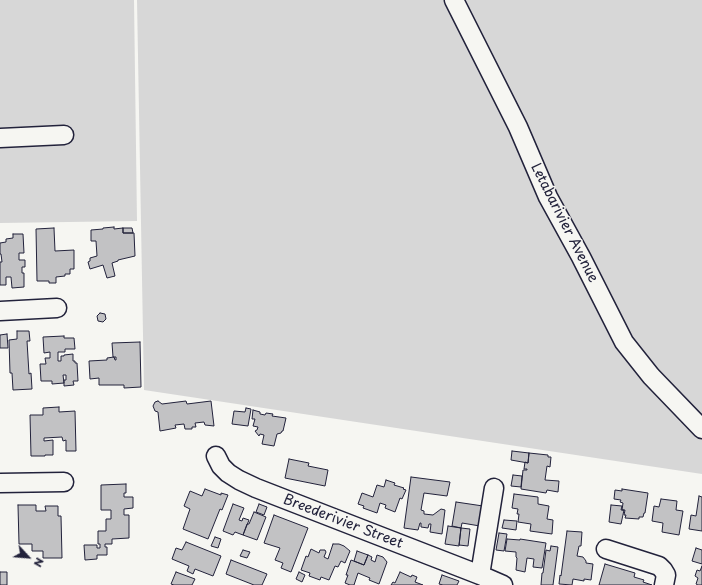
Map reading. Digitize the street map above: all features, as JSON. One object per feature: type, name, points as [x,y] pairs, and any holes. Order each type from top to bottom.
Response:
[{"type":"street","name":"Letabarivier Avenue","points":[[454,0],[518,127],[548,197],[581,257],[624,342],[651,376],[702,429]]},
{"type":"street","points":[[0,138],[64,136]]},
{"type":"street","points":[[0,311],[57,308]]},
{"type":"street","name":"Breederivier Street","points":[[216,456],[228,473],[250,485],[503,585]]},
{"type":"street","points":[[0,483],[64,482]]},
{"type":"street","points":[[480,575],[494,488]]},
{"type":"street","points":[[606,549],[659,566],[664,570],[666,575],[664,585]]},
{"type":"shaded area","points":[[0,0],[134,0],[137,221],[0,223]]},
{"type":"shaded area","points":[[137,0],[702,0],[702,474],[144,390]]},
{"type":"building","points":[[114,227],[114,229],[123,228],[123,233],[134,233],[135,256],[112,263],[115,276],[107,278],[103,265],[90,269],[88,262],[90,261],[90,258],[97,256],[96,241],[91,241],[91,230]]},
{"type":"building","points":[[54,228],[55,251],[74,250],[74,269],[70,269],[70,274],[56,277],[56,283],[49,283],[49,281],[37,281],[36,229]]},
{"type":"building","points":[[123,228],[132,228],[133,233],[123,233]]},
{"type":"building","points":[[13,234],[23,234],[24,253],[19,253],[19,260],[25,260],[25,267],[22,267],[22,273],[24,273],[24,287],[12,288],[11,277],[6,277],[6,285],[0,285],[0,262],[2,262],[0,243],[6,242],[6,239],[13,238]]},
{"type":"building","points":[[100,313],[105,314],[106,319],[103,322],[98,321],[97,316]]},
{"type":"building","points":[[17,331],[29,331],[30,341],[27,341],[29,374],[31,373],[32,389],[13,390],[12,373],[10,373],[9,340],[17,339]]},
{"type":"building","points":[[7,334],[8,348],[0,348],[0,335]]},
{"type":"building","points":[[64,336],[64,338],[74,338],[75,349],[65,349],[65,352],[58,352],[58,361],[61,361],[61,356],[73,354],[73,361],[77,363],[78,381],[73,381],[74,385],[64,386],[64,383],[52,384],[52,381],[41,381],[40,364],[46,364],[45,358],[50,358],[50,352],[44,353],[43,337]],"holes":[[[63,375],[66,375],[66,380],[64,380],[64,383]]]},
{"type":"building","points":[[140,342],[141,387],[124,388],[124,385],[99,385],[99,378],[90,379],[89,361],[107,360],[107,358],[114,357],[112,343]]},
{"type":"building","points":[[158,401],[162,404],[186,401],[187,404],[211,401],[214,426],[205,425],[204,422],[195,423],[196,427],[192,427],[192,429],[185,429],[184,424],[175,425],[176,428],[160,431],[158,412],[155,411],[153,406],[155,402]]},
{"type":"building","points":[[59,407],[59,412],[75,411],[76,451],[66,451],[66,440],[63,441],[62,437],[44,438],[44,441],[53,440],[53,455],[31,456],[30,415],[43,415],[43,408]]},
{"type":"building","points":[[246,408],[251,409],[248,426],[232,424],[234,411],[245,412]]},
{"type":"building","points":[[253,410],[260,412],[260,414],[273,414],[272,416],[286,418],[283,431],[277,434],[274,446],[262,444],[264,435],[260,434],[259,436],[255,431],[258,427],[253,426],[255,419],[252,419]]},
{"type":"building","points":[[512,451],[529,453],[528,463],[511,460]]},
{"type":"building","points":[[529,453],[548,455],[548,457],[551,457],[550,467],[547,466],[545,480],[559,481],[558,492],[547,490],[546,493],[521,489],[523,470],[527,470],[524,469],[525,462],[528,463]]},
{"type":"building","points":[[289,459],[309,463],[308,466],[328,470],[325,486],[285,478]]},
{"type":"building","points":[[513,475],[522,476],[521,487],[511,486]]},
{"type":"building","points":[[411,477],[450,482],[447,496],[424,493],[421,510],[424,511],[424,514],[433,515],[441,509],[445,510],[442,534],[430,532],[431,524],[429,524],[428,528],[421,527],[420,523],[418,530],[404,528]]},
{"type":"building","points":[[386,480],[395,483],[394,485],[406,490],[402,499],[400,498],[395,512],[385,508],[386,505],[380,503],[377,513],[363,508],[364,506],[358,504],[362,493],[373,497],[377,485],[384,487]]},
{"type":"building","points":[[126,484],[126,493],[124,493],[124,497],[133,497],[133,508],[124,509],[124,515],[129,515],[129,538],[112,539],[112,544],[105,544],[105,547],[107,547],[107,555],[97,555],[97,559],[85,560],[84,545],[97,545],[97,548],[100,548],[100,544],[98,544],[98,531],[106,531],[106,519],[111,519],[111,510],[101,510],[101,485]]},
{"type":"building","points":[[205,489],[221,495],[221,493],[228,495],[222,510],[220,509],[208,539],[183,529],[190,509],[184,506],[190,491],[202,496]]},
{"type":"building","points":[[622,489],[648,493],[643,517],[639,517],[639,519],[625,518],[625,510],[622,510],[623,503],[620,502],[621,500],[614,499],[615,490],[622,491]]},
{"type":"building","points":[[514,494],[538,497],[538,504],[549,506],[547,519],[553,520],[552,534],[530,531],[531,524],[518,522],[518,509],[512,508]]},
{"type":"building","points":[[699,496],[702,497],[702,531],[689,529],[691,515],[696,516]]},
{"type":"building","points":[[661,499],[677,501],[676,510],[683,511],[679,535],[662,532],[663,523],[652,521],[654,506],[659,507]]},
{"type":"building","points":[[456,502],[483,506],[480,526],[462,523],[461,528],[452,526]]},
{"type":"building","points":[[233,504],[244,508],[239,520],[242,521],[243,518],[249,520],[243,535],[235,532],[233,535],[223,531]]},
{"type":"building","points":[[259,504],[267,507],[264,515],[256,512]]},
{"type":"building","points":[[18,505],[36,505],[36,511],[46,511],[45,506],[58,506],[58,516],[61,516],[62,558],[43,558],[43,551],[32,551],[32,544],[19,544]]},
{"type":"building","points":[[611,505],[622,506],[621,510],[624,510],[621,524],[609,522]]},
{"type":"building","points":[[254,512],[266,517],[257,540],[243,535]]},
{"type":"building","points":[[274,515],[308,528],[291,572],[281,568],[283,563],[275,560],[280,548],[264,543]]},
{"type":"building","points":[[504,520],[517,521],[516,530],[502,528]]},
{"type":"building","points":[[448,526],[461,528],[459,546],[445,544]]},
{"type":"building","points":[[461,528],[470,529],[468,546],[459,545]]},
{"type":"building","points":[[567,531],[582,532],[581,546],[579,546],[577,556],[583,557],[586,563],[593,564],[591,580],[584,579],[584,581],[573,579],[572,585],[559,584]]},
{"type":"building","points":[[499,533],[507,534],[504,551],[496,550]]},
{"type":"building","points":[[215,537],[221,539],[218,548],[211,546]]},
{"type":"building","points":[[507,539],[520,539],[546,543],[542,568],[533,567],[534,559],[527,558],[525,572],[516,570],[516,552],[505,551]]},
{"type":"building","points":[[186,542],[221,556],[213,576],[195,569],[193,574],[187,571],[189,566],[172,559],[176,548],[182,550]]},
{"type":"building","points":[[333,544],[344,546],[350,551],[345,563],[341,561],[338,567],[335,566],[329,580],[321,577],[320,580],[309,576],[310,573],[301,570],[306,556],[308,557],[311,549],[319,553],[320,550],[325,550],[326,552],[324,557],[328,559]]},
{"type":"building","points":[[551,546],[558,547],[553,585],[541,585],[546,550],[550,551]]},
{"type":"building","points":[[696,548],[702,550],[702,564],[692,561]]},
{"type":"building","points":[[243,550],[250,552],[247,558],[240,556]]},
{"type":"building","points":[[357,551],[368,555],[364,565],[354,561]]},
{"type":"building","points":[[368,555],[372,557],[371,560],[375,562],[377,555],[383,557],[387,562],[379,584],[358,573],[354,585],[345,583],[351,560],[364,565]]},
{"type":"building","points":[[231,560],[267,574],[262,585],[254,585],[226,574]]},
{"type":"building","points":[[605,564],[635,573],[634,577],[644,580],[643,582],[652,585],[599,585]]},
{"type":"building","points":[[702,566],[702,585],[698,585],[696,584],[698,578],[695,576],[697,570],[700,571]]},
{"type":"building","points":[[0,572],[7,572],[7,585],[0,585]]},
{"type":"building","points":[[176,572],[195,579],[192,585],[171,584]]},
{"type":"building","points":[[299,572],[305,575],[302,582],[296,579]]},
{"type":"building","points":[[400,572],[411,577],[412,575],[417,577],[415,582],[423,585],[391,585],[393,582],[395,583]]},
{"type":"building","points":[[442,575],[459,581],[457,585],[439,584]]}]
